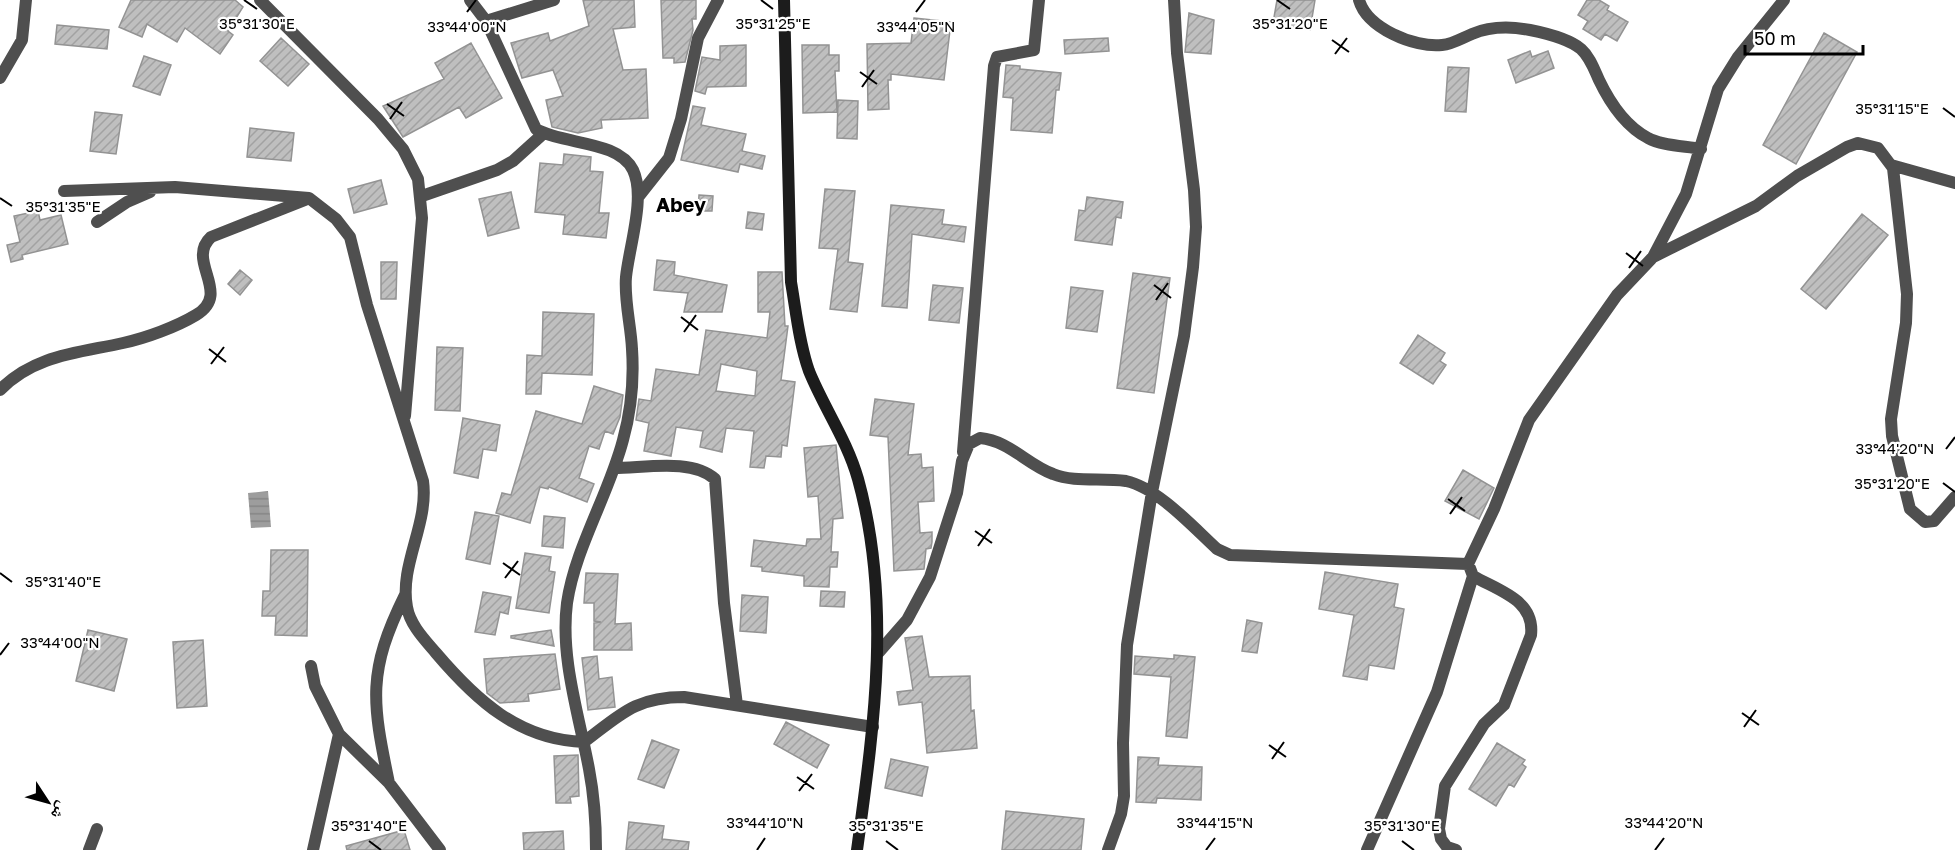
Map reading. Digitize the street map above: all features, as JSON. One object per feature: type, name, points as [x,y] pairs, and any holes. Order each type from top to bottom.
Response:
[{"type":"main road","points":[[784,0],[791,282],[801,340],[810,371],[849,448],[872,545],[878,588],[879,652],[873,728],[857,850]]},
{"type":"street","points":[[0,78],[22,39],[26,0]]},
{"type":"street","points":[[260,0],[341,79],[403,149],[418,178],[422,196],[404,423]]},
{"type":"street","points":[[470,0],[486,21],[536,129],[611,150],[624,158],[633,169],[639,196],[626,280],[632,374],[624,439],[572,579],[567,601],[567,650],[592,792],[596,850]]},
{"type":"street","points":[[486,21],[554,0]]},
{"type":"street","points":[[639,196],[669,158],[681,119],[699,38],[718,0]]},
{"type":"street","points":[[879,652],[907,620],[930,577],[957,493],[962,461],[994,66],[997,57],[1034,50],[1037,43],[1039,0]]},
{"type":"street","points":[[1108,850],[1121,814],[1124,796],[1123,734],[1127,645],[1152,492],[1184,336],[1196,227],[1174,0]]},
{"type":"street","points":[[1359,0],[1368,17],[1378,26],[1393,34],[1432,45],[1454,42],[1496,27],[1531,30],[1568,42],[1580,48],[1590,60],[1613,105],[1633,128],[1650,139],[1701,149]]},
{"type":"street","points":[[1366,850],[1437,692],[1470,570],[1537,407],[1617,295],[1653,257],[1686,194],[1701,149],[1709,111],[1728,72],[1784,0]]},
{"type":"street","points":[[422,196],[497,170],[513,161],[544,133]]},
{"type":"street","points":[[1653,257],[1755,206],[1797,176],[1847,147],[1858,144],[1878,148],[1891,165],[1897,190],[1908,308],[1891,419],[1892,436],[1905,499],[1917,518],[1925,522],[1934,521],[1955,496]]},
{"type":"street","points":[[1891,165],[1955,183]]},
{"type":"street","points":[[97,222],[135,197],[174,187]]},
{"type":"street","points":[[64,191],[174,187],[309,198],[336,219],[350,237],[367,305],[419,464],[425,495],[406,591],[406,607],[411,621],[459,679],[483,702],[525,729],[564,741],[584,742],[625,711],[643,701],[662,697],[684,697],[873,728]]},
{"type":"street","points":[[0,390],[26,369],[57,356],[124,343],[196,315],[203,309],[211,292],[201,251],[204,243],[211,237],[309,198]]},
{"type":"street","points":[[962,461],[969,444],[980,438],[994,439],[1056,476],[1125,481],[1152,492],[1218,549],[1230,555],[1470,570],[1518,601],[1530,615],[1531,635],[1504,705],[1484,724],[1445,786],[1439,829],[1441,839],[1447,847],[1456,850]]},
{"type":"street","points":[[614,468],[685,468],[707,472],[715,479],[724,603],[737,705]]},
{"type":"street","points":[[389,783],[375,718],[375,686],[379,658],[388,628],[406,591]]},
{"type":"street","points":[[311,666],[315,686],[339,734],[389,783],[441,850]]},
{"type":"street","points":[[313,850],[339,734]]},
{"type":"street","points":[[89,850],[97,830]]},
{"type":"shaded area","points":[[268,491],[271,527],[251,528],[248,493]]},
{"type":"building","points":[[131,0],[235,0],[243,7],[228,31],[233,35],[220,54],[185,28],[177,42],[147,24],[142,37],[119,27]]},
{"type":"building","points":[[583,0],[634,0],[635,27],[613,29],[623,70],[646,69],[648,118],[601,120],[602,128],[578,133],[552,127],[546,100],[563,96],[553,70],[522,78],[511,43],[548,33],[550,41],[589,26]]},
{"type":"building","points":[[661,0],[696,0],[696,19],[692,19],[693,30],[685,62],[674,63],[674,58],[663,58]]},
{"type":"building","points":[[1277,0],[1315,0],[1310,30],[1273,23]]},
{"type":"building","points":[[1587,0],[1599,0],[1609,6],[1607,10],[1628,22],[1617,41],[1605,34],[1601,40],[1583,29],[1588,21],[1578,15]]},
{"type":"building","points":[[1189,13],[1214,20],[1211,54],[1185,52]]},
{"type":"building","points":[[914,18],[951,22],[944,80],[891,74],[891,80],[888,80],[889,109],[868,110],[867,44],[911,43]]},
{"type":"building","points":[[57,25],[109,30],[107,49],[55,44]]},
{"type":"building","points":[[1824,33],[1857,52],[1796,164],[1763,145]]},
{"type":"building","points":[[281,38],[309,64],[288,86],[260,61]]},
{"type":"building","points":[[1108,38],[1109,51],[1065,54],[1064,40]]},
{"type":"building","points":[[471,43],[502,98],[466,118],[459,107],[403,137],[383,106],[444,79],[435,63]]},
{"type":"building","points":[[746,45],[746,86],[707,87],[705,94],[695,91],[702,57],[720,60],[720,46]]},
{"type":"building","points":[[802,45],[829,45],[829,55],[839,55],[839,71],[835,71],[837,112],[803,113]]},
{"type":"building","points":[[1530,51],[1532,57],[1548,51],[1554,68],[1516,83],[1508,60]]},
{"type":"building","points":[[144,56],[171,65],[160,95],[133,86]]},
{"type":"building","points":[[1006,65],[1020,66],[1020,69],[1061,73],[1059,90],[1056,90],[1052,133],[1011,130],[1013,98],[1003,97]]},
{"type":"building","points":[[1448,67],[1469,68],[1466,112],[1445,111]]},
{"type":"building","points":[[838,100],[858,101],[857,139],[837,138]]},
{"type":"building","points":[[693,106],[705,108],[701,125],[746,134],[742,151],[765,156],[762,169],[740,164],[738,172],[681,160]]},
{"type":"building","points":[[95,112],[122,115],[116,154],[90,151]]},
{"type":"building","points":[[250,128],[294,133],[291,161],[247,157]]},
{"type":"building","points":[[564,154],[591,157],[590,171],[603,172],[599,213],[609,213],[606,238],[563,234],[565,215],[535,212],[540,163],[563,165]]},
{"type":"building","points":[[381,180],[387,204],[354,213],[348,189]]},
{"type":"building","points":[[825,189],[855,191],[848,262],[863,264],[857,312],[830,309],[838,249],[819,248]]},
{"type":"building","points":[[511,192],[519,228],[488,236],[479,199]]},
{"type":"building","points":[[699,195],[713,196],[712,211],[698,211]]},
{"type":"building","points":[[1087,197],[1123,202],[1121,218],[1116,217],[1112,245],[1075,240],[1079,210],[1085,211]]},
{"type":"building","points":[[891,205],[944,210],[942,224],[966,227],[964,242],[912,234],[907,308],[882,306]]},
{"type":"building","points":[[38,211],[40,220],[61,215],[68,244],[22,255],[23,259],[11,262],[7,245],[20,242],[14,216]]},
{"type":"building","points":[[748,212],[764,214],[762,230],[746,228]]},
{"type":"building","points":[[1862,214],[1888,235],[1826,309],[1801,289]]},
{"type":"building","points":[[657,260],[675,262],[674,275],[727,285],[722,312],[684,312],[688,293],[654,290]]},
{"type":"building","points":[[381,262],[397,262],[396,299],[381,299]]},
{"type":"building","points":[[240,270],[252,280],[240,295],[228,284]]},
{"type":"building","points":[[758,272],[782,272],[785,326],[788,326],[781,380],[795,382],[787,446],[782,445],[781,457],[766,456],[764,468],[750,467],[754,431],[726,428],[722,452],[700,447],[703,431],[676,427],[671,456],[644,451],[649,423],[636,420],[639,399],[651,401],[656,369],[699,375],[706,330],[767,338],[770,312],[758,312]],"holes":[[[721,364],[757,371],[755,396],[716,391]]]},
{"type":"building","points":[[1133,273],[1170,278],[1154,393],[1117,388]]},
{"type":"building","points":[[933,285],[963,288],[959,323],[929,320]]},
{"type":"building","points":[[1071,287],[1103,291],[1097,332],[1066,328]]},
{"type":"building","points":[[543,312],[594,314],[592,375],[542,373],[541,394],[526,394],[527,355],[542,356]]},
{"type":"building","points":[[1418,335],[1445,353],[1440,361],[1446,365],[1433,384],[1400,363]]},
{"type":"building","points":[[437,347],[463,348],[460,411],[435,410]]},
{"type":"building","points":[[594,386],[623,395],[620,417],[613,434],[605,431],[599,449],[589,446],[579,478],[594,484],[587,502],[549,487],[548,489],[540,487],[530,523],[496,513],[502,493],[511,495],[536,411],[582,424]]},
{"type":"building","points":[[875,399],[914,404],[908,455],[921,454],[922,468],[933,467],[934,501],[918,502],[920,533],[932,532],[931,548],[926,549],[924,569],[894,571],[888,437],[870,435]]},
{"type":"building","points":[[463,418],[500,425],[496,451],[483,449],[478,478],[454,473]]},
{"type":"building","points":[[836,445],[843,518],[833,519],[831,552],[838,552],[837,567],[830,567],[829,587],[804,586],[804,576],[762,571],[762,567],[751,566],[754,540],[806,546],[807,539],[821,539],[818,496],[808,497],[804,448]]},
{"type":"building","points":[[1463,470],[1494,488],[1479,519],[1445,501]]},
{"type":"building","points":[[475,512],[499,516],[490,564],[466,559]]},
{"type":"building","points":[[544,516],[565,518],[563,548],[542,546]]},
{"type":"building","points":[[271,550],[308,550],[307,636],[275,635],[276,616],[262,616],[263,591],[270,591]]},
{"type":"building","points":[[525,553],[551,557],[549,571],[555,572],[549,613],[516,608]]},
{"type":"building","points":[[1325,572],[1398,584],[1394,607],[1404,609],[1394,669],[1369,665],[1367,680],[1343,676],[1354,615],[1319,609]]},
{"type":"building","points":[[586,573],[618,574],[615,624],[631,623],[632,650],[594,650],[594,623],[601,622],[594,621],[594,603],[584,603]]},
{"type":"building","points":[[821,591],[845,592],[844,607],[820,606]]},
{"type":"building","points":[[483,592],[511,597],[508,614],[500,612],[495,635],[475,632]]},
{"type":"building","points":[[742,595],[768,597],[766,633],[740,631]]},
{"type":"building","points":[[1247,620],[1262,623],[1257,653],[1242,651]]},
{"type":"building","points":[[88,630],[127,639],[114,691],[76,681]]},
{"type":"building","points":[[551,630],[554,646],[511,638],[511,636]]},
{"type":"building","points":[[922,636],[929,677],[970,676],[971,711],[974,710],[977,748],[927,753],[922,702],[899,705],[897,692],[913,690],[905,638]]},
{"type":"building","points":[[203,640],[207,706],[177,708],[173,642]]},
{"type":"building","points":[[555,654],[560,689],[528,694],[529,701],[500,703],[487,693],[484,659]]},
{"type":"building","points":[[1174,655],[1195,657],[1187,738],[1166,736],[1171,677],[1134,674],[1135,656],[1174,659]]},
{"type":"building","points":[[597,656],[599,679],[612,677],[615,707],[588,710],[582,658]]},
{"type":"building","points":[[786,722],[829,745],[817,768],[774,744]]},
{"type":"building","points":[[652,740],[679,750],[664,788],[638,779]]},
{"type":"building","points":[[1497,743],[1525,760],[1522,764],[1526,767],[1514,787],[1509,784],[1496,806],[1469,789]]},
{"type":"building","points":[[578,755],[579,796],[570,797],[571,803],[556,803],[554,756]]},
{"type":"building","points":[[1138,757],[1159,758],[1158,765],[1202,767],[1201,800],[1157,798],[1156,803],[1136,802]]},
{"type":"building","points":[[891,759],[928,767],[922,796],[885,788]]},
{"type":"building","points":[[1006,811],[1084,819],[1081,850],[1002,850]]},
{"type":"building","points":[[629,822],[664,826],[662,839],[689,842],[688,850],[626,850]]},
{"type":"building","points":[[404,830],[410,850],[347,850],[346,846]]},
{"type":"building","points":[[563,831],[564,850],[524,850],[523,833]]},
{"type":"district","name":"Abey","points":[[681,204]]}]
